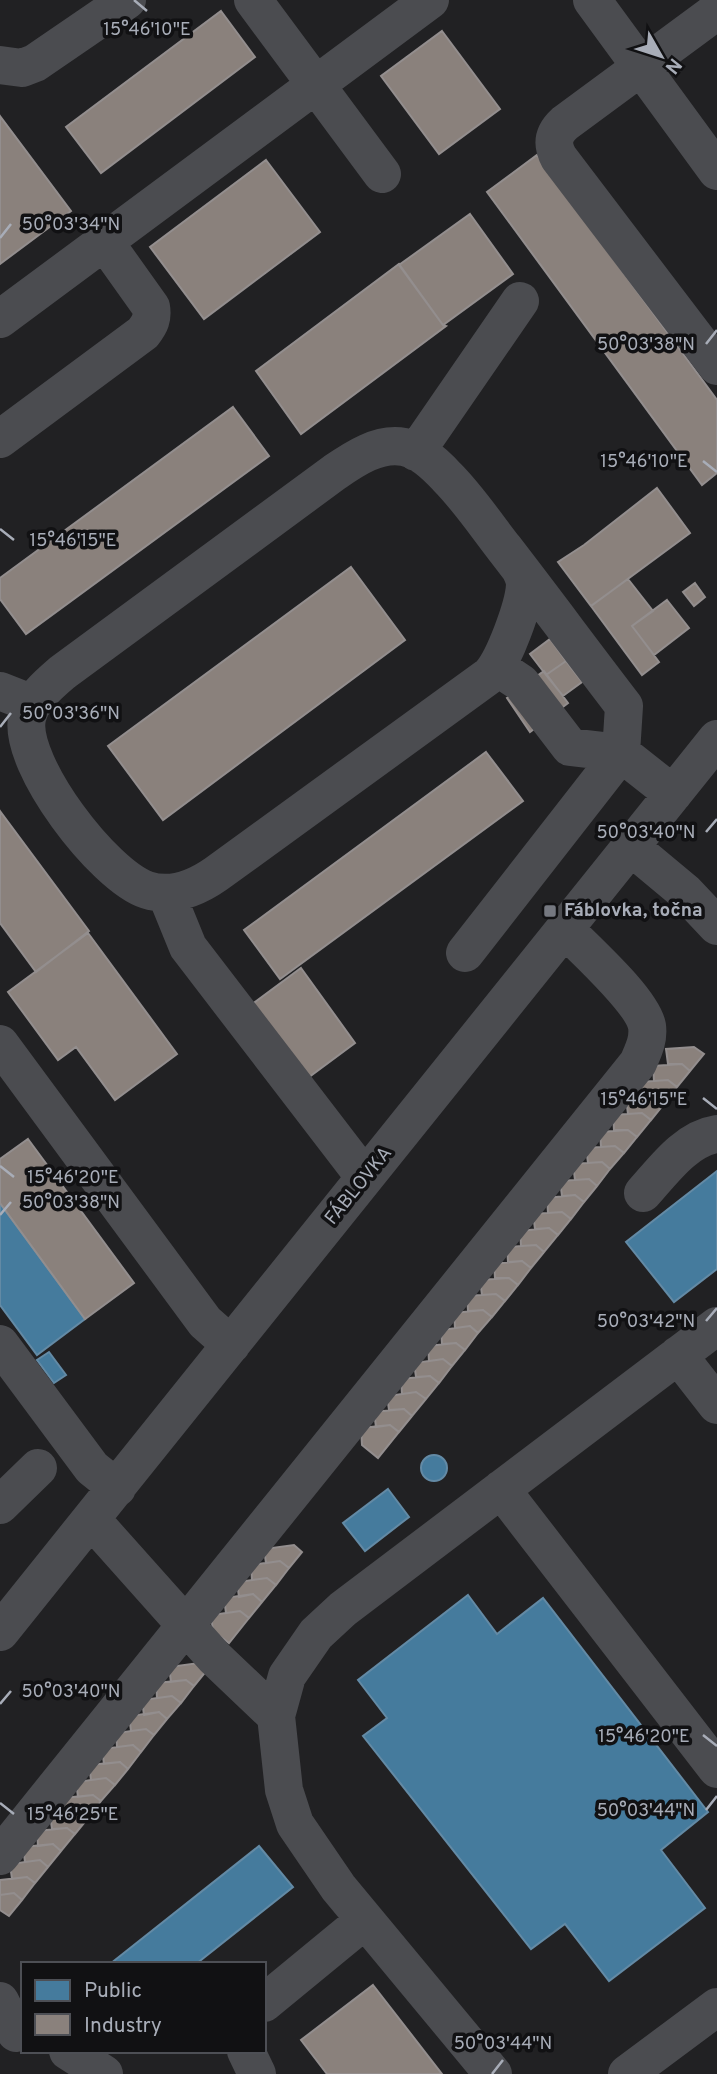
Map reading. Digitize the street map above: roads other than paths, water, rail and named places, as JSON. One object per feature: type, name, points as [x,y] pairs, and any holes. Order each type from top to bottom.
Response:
[{"type":"street","points":[[0,65],[22,68],[36,63],[127,0]]},
{"type":"street","points":[[253,0],[382,174]]},
{"type":"street","points":[[0,319],[430,0]]},
{"type":"street","points":[[593,0],[717,171]]},
{"type":"street","points":[[717,11],[565,123],[556,133],[553,144],[559,158],[717,366]]},
{"type":"street","points":[[0,439],[143,333],[149,325],[153,316],[151,307],[104,241]]},
{"type":"street","points":[[416,452],[520,301]]},
{"type":"street","points":[[465,953],[621,753],[624,706],[520,569],[449,478],[416,452],[403,447],[387,447],[356,458],[63,672],[45,688],[17,697],[27,719],[27,736],[34,760],[56,799],[94,849],[117,873],[136,886],[166,893],[188,889],[208,879],[497,667],[524,593],[525,580],[520,569]]},
{"type":"street","points":[[497,667],[521,683],[570,747],[621,753],[673,794]]},
{"type":"street","name":"FÁBLOVKA","points":[[0,1632],[717,739]]},
{"type":"street","points":[[631,847],[685,892],[717,926]]},
{"type":"street","points":[[166,893],[188,947],[356,1166]]},
{"type":"street","points":[[0,1856],[638,1063],[647,1042],[647,1024],[639,1009],[628,994],[565,929]]},
{"type":"street","points":[[0,1044],[205,1322],[231,1345]]},
{"type":"street","points":[[643,1193],[671,1162],[691,1145],[717,1134]]},
{"type":"street","points":[[493,2074],[317,1860],[295,1824],[285,1790],[276,1716],[288,1675],[316,1634],[343,1609],[717,1326]]},
{"type":"street","points":[[0,1344],[92,1468],[117,1488]]},
{"type":"street","points":[[678,1356],[717,1405]]},
{"type":"street","points":[[0,1505],[38,1468]]},
{"type":"street","points":[[501,1489],[717,1769]]},
{"type":"street","points":[[91,1519],[215,1658],[276,1716]]},
{"type":"street","points":[[266,2001],[365,1920]]},
{"type":"street","points":[[627,2074],[717,2007]]},
{"type":"street","points":[[71,2053],[104,2074]]},
{"type":"street","points":[[247,2053],[257,2074]]},
{"type":"place","name":"Fáblovka, točna","points":[[550,911]]}]
